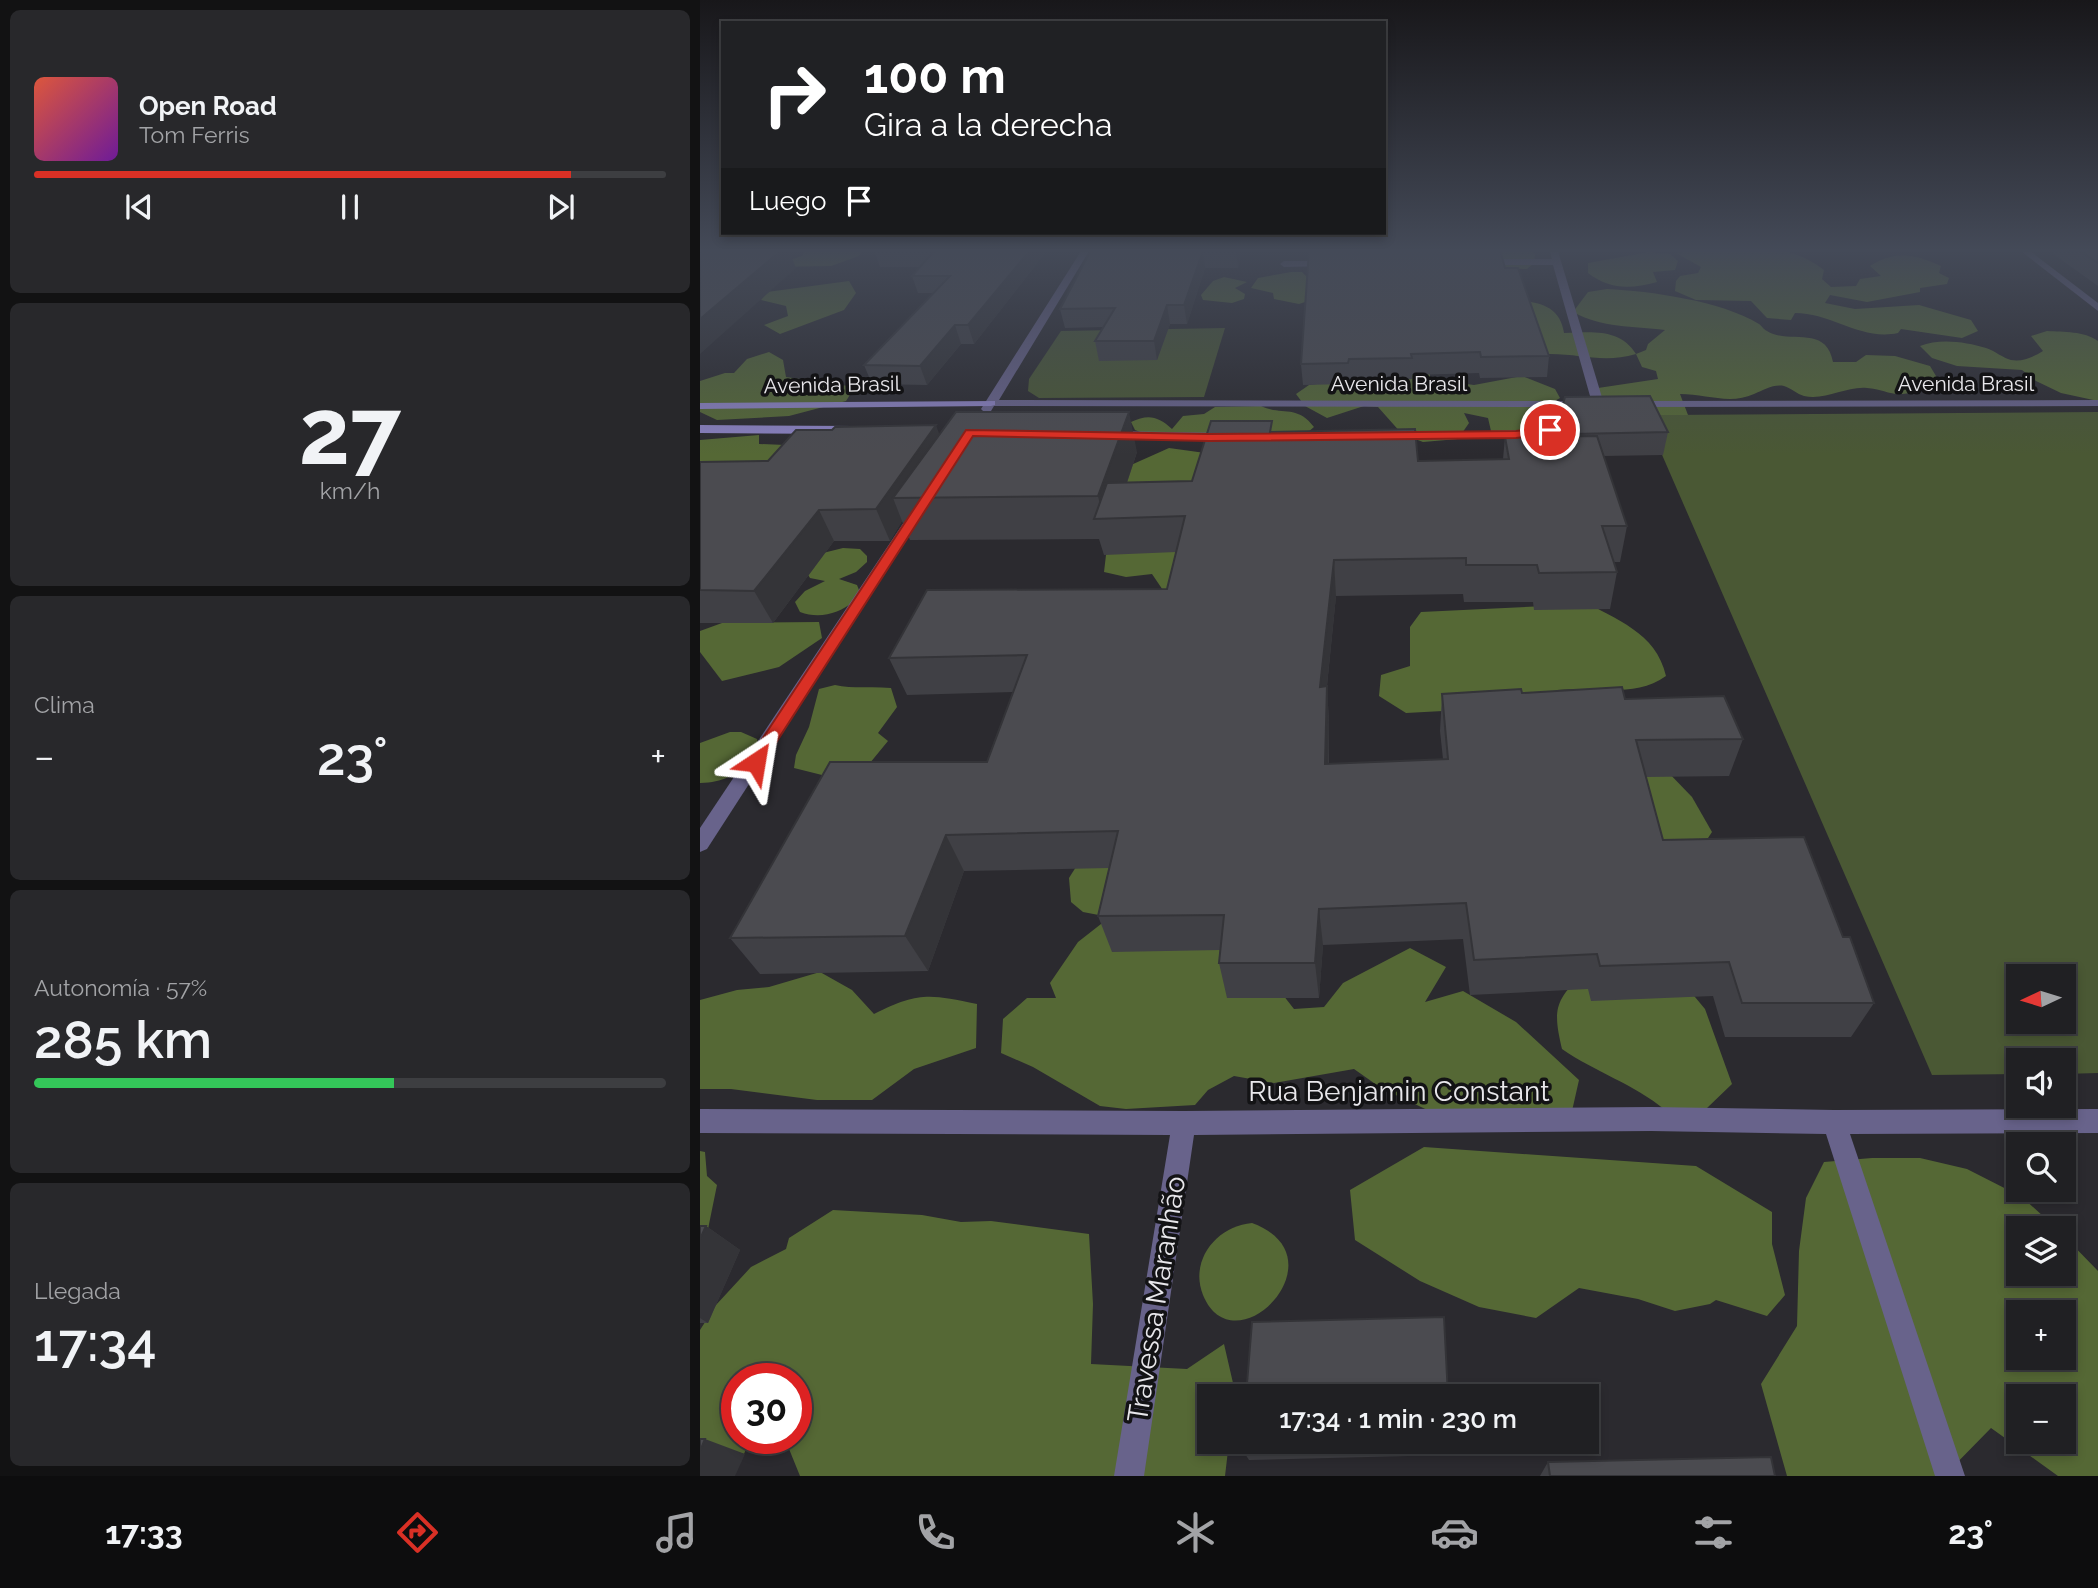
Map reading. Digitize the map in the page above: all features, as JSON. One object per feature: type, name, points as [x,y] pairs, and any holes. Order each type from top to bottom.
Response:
[{"type":"street","points":[[977,422],[1044,317]]},
{"type":"street","points":[[1573,317],[1598,404]]},
{"type":"street","name":"Avenida Brasil","points":[[700,406],[991,403],[2098,403]]},
{"type":"street","points":[[1384,436],[1534,434],[1552,428],[1558,404]]},
{"type":"street","name":"Avenida Brasil","points":[[700,429],[866,430]]},
{"type":"street","points":[[1089,435],[1236,437]]},
{"type":"street","points":[[700,844],[926,499]]},
{"type":"street","name":"Rua Benjamin Constant","points":[[700,1121],[2098,1121]]},
{"type":"street","points":[[1834,1122],[1950,1476]]},
{"type":"street","name":"Travessa Maranhão","points":[[1129,1476],[1184,1123]]},
{"type":"green space","points":[[786,317],[826,317],[780,334],[764,325]]},
{"type":"green space","points":[[1518,317],[1558,317],[1564,333],[1604,333],[1629,346],[1636,354],[1602,358],[1546,354]]},
{"type":"green space","points":[[1584,317],[1746,317],[1776,335],[1815,339],[1823,343],[1833,362],[1856,362],[1866,355],[1895,356],[1930,366],[1939,381],[1903,394],[1859,388],[1812,397],[1780,386],[1736,399],[1680,394],[1688,415],[1660,415],[1603,404],[1598,388],[1658,379],[1656,371],[1642,367],[1636,354],[1646,350],[1648,344],[1665,330],[1606,324]]},
{"type":"green space","points":[[1766,317],[1793,317],[1791,320]]},
{"type":"green space","points":[[1822,317],[1960,317],[1971,320],[1978,331],[1962,338],[1901,329],[1898,333],[1872,333]]},
{"type":"green space","points":[[1225,328],[1204,397],[1039,398],[1028,391],[1029,379],[1061,331]]},
{"type":"green space","points":[[2047,331],[2080,334],[2098,341],[2098,401],[2061,393],[2036,381],[2022,370],[1957,366],[1932,358],[1920,346],[1936,342],[1962,343],[1986,348],[2011,360],[2020,360],[2043,351],[2031,336]]},
{"type":"green space","points":[[769,352],[783,360],[786,377],[855,387],[846,401],[789,416],[717,420],[700,412],[700,381],[734,373],[747,359]]},
{"type":"green space","points":[[1430,372],[1430,379],[1474,385],[1522,376],[1555,389],[1560,398],[1536,412],[1549,423],[1538,437],[1512,436],[1491,431],[1488,418],[1464,413],[1469,423],[1458,439],[1423,442],[1402,434],[1378,407],[1364,406],[1327,418],[1305,406],[1296,394],[1309,385],[1349,380],[1359,395],[1367,376]]},
{"type":"green space","points":[[1261,406],[1301,415],[1314,427],[1308,432],[1148,435],[1135,430],[1131,422],[1153,418],[1172,429],[1183,416],[1204,414],[1215,407]]},
{"type":"green space","points":[[2098,412],[2098,1073],[2076,1074],[2076,1048],[2006,1048],[2006,1074],[1932,1075],[1646,418],[1660,415]]},
{"type":"green space","points":[[759,435],[759,444],[809,446],[700,493],[700,440]]},
{"type":"green space","points":[[1169,448],[1227,456],[1217,489],[1124,488],[1122,469]]},
{"type":"green space","points":[[1115,543],[1183,543],[1171,602],[1152,574],[1126,577],[1104,572],[1106,555]]},
{"type":"green space","points":[[843,548],[860,549],[867,556],[867,562],[856,572],[839,579],[857,585],[859,590],[854,601],[828,614],[800,612],[795,602],[805,591],[825,581],[810,578],[807,573],[823,553]]},
{"type":"green space","points":[[1580,599],[1644,638],[1661,661],[1666,676],[1654,683],[1627,689],[1557,690],[1562,713],[1406,713],[1379,696],[1381,675],[1410,666],[1410,627],[1421,612],[1545,606]]},
{"type":"green space","points":[[819,622],[822,638],[779,667],[722,681],[700,652],[700,631],[722,623]]},
{"type":"green space","points":[[835,685],[891,688],[897,707],[878,733],[888,741],[865,769],[826,776],[794,768],[819,689]]},
{"type":"green space","points":[[730,732],[741,732],[757,739],[759,745],[735,773],[720,780],[700,783],[700,743]]},
{"type":"green space","points":[[1581,765],[1664,768],[1692,797],[1712,832],[1688,868]]},
{"type":"green space","points":[[1131,835],[1109,917],[1083,912],[1071,902],[1069,878],[1086,851]]},
{"type":"green space","points":[[1174,908],[1276,986],[1294,1009],[1324,1007],[1343,983],[1410,948],[1446,967],[1425,1002],[1463,991],[1516,1022],[1579,1080],[1572,1111],[1440,1116],[1381,1088],[1354,1069],[1274,1083],[1234,1076],[1208,1090],[1195,1105],[1126,1109],[1100,1106],[1033,1067],[1001,1053],[1003,1019],[1027,998],[1056,998],[1050,983],[1078,942],[1101,924],[1142,925]]},
{"type":"green space","points":[[820,972],[852,990],[874,1014],[902,1002],[924,997],[977,1004],[976,1048],[914,1069],[872,1100],[817,1100],[731,1089],[700,1089],[700,1000],[737,990],[769,987]]},
{"type":"green space","points":[[1580,977],[1685,985],[1705,1009],[1732,1084],[1707,1108],[1665,1110],[1562,1049],[1558,1009],[1565,994]]},
{"type":"green space","points":[[1424,1147],[1696,1166],[1772,1212],[1772,1244],[1785,1295],[1767,1316],[1716,1300],[1710,1304],[1675,1311],[1638,1299],[1579,1288],[1536,1318],[1479,1307],[1420,1281],[1355,1240],[1350,1190]]},
{"type":"green space","points":[[700,1151],[705,1152],[707,1176],[717,1185],[707,1234],[700,1236]]},
{"type":"green space","points":[[1920,1158],[1967,1169],[2006,1189],[2006,1202],[2027,1202],[2043,1216],[2006,1216],[2006,1286],[2076,1286],[2076,1248],[2098,1271],[2098,1476],[2058,1476],[2027,1454],[2076,1454],[2076,1384],[2006,1384],[2006,1439],[1991,1428],[1944,1476],[1787,1476],[1761,1384],[1797,1326],[1799,1251],[1806,1198],[1824,1162]]},
{"type":"green space","points":[[833,1210],[922,1215],[961,1222],[991,1221],[1089,1234],[1093,1304],[1091,1364],[1187,1369],[1224,1344],[1233,1384],[1197,1384],[1197,1454],[1228,1454],[1225,1476],[800,1476],[791,1454],[812,1454],[812,1363],[721,1363],[721,1447],[700,1445],[700,1330],[716,1305],[751,1267],[786,1249],[789,1238]]},
{"type":"green space","points":[[1252,1223],[1278,1239],[1288,1259],[1286,1281],[1274,1300],[1257,1315],[1237,1321],[1218,1315],[1203,1295],[1200,1269],[1209,1247],[1217,1238],[1239,1226]]},
{"type":"building","points":[[910,317],[975,317],[968,325],[955,325],[920,366],[864,365]]},
{"type":"building","points":[[1110,317],[1163,317],[1154,341],[1095,341]]},
{"type":"building","points":[[1304,317],[1535,317],[1549,356],[1481,357],[1480,352],[1411,354],[1412,358],[1349,359],[1348,363],[1301,364]]},
{"type":"building","points":[[1650,396],[1668,432],[1573,434],[1563,404],[1565,397]]},
{"type":"building","points":[[956,412],[1129,412],[1098,496],[893,498]]},
{"type":"building","points":[[1211,421],[1272,421],[1270,432],[1415,429],[1418,461],[1509,459],[1505,437],[1597,436],[1627,526],[1602,526],[1617,572],[1539,573],[1537,565],[1466,565],[1466,558],[1334,560],[1320,687],[1327,686],[1325,764],[1448,759],[1442,694],[1521,689],[1522,693],[1622,687],[1625,699],[1724,696],[1743,739],[1636,740],[1663,840],[1804,837],[1843,937],[1850,937],[1874,1003],[1742,1003],[1729,962],[1600,966],[1597,954],[1474,960],[1466,903],[1319,909],[1315,963],[1219,963],[1224,915],[1098,916],[1118,831],[946,835],[905,936],[730,938],[830,762],[987,762],[1027,655],[889,658],[927,590],[1167,589],[1185,516],[1094,519],[1107,483],[1192,481]]},
{"type":"building","points":[[936,425],[876,509],[819,510],[754,591],[700,590],[700,462],[768,461],[796,430]]},
{"type":"building","points":[[700,1226],[706,1226],[700,1239]]},
{"type":"building","points":[[1444,1317],[1447,1384],[1247,1384],[1252,1322]]},
{"type":"building","points":[[1771,1457],[1775,1476],[1550,1476],[1548,1462]]},
{"type":"route","points":[[756,762],[970,432],[1209,437],[1534,434],[1550,430]]}]
